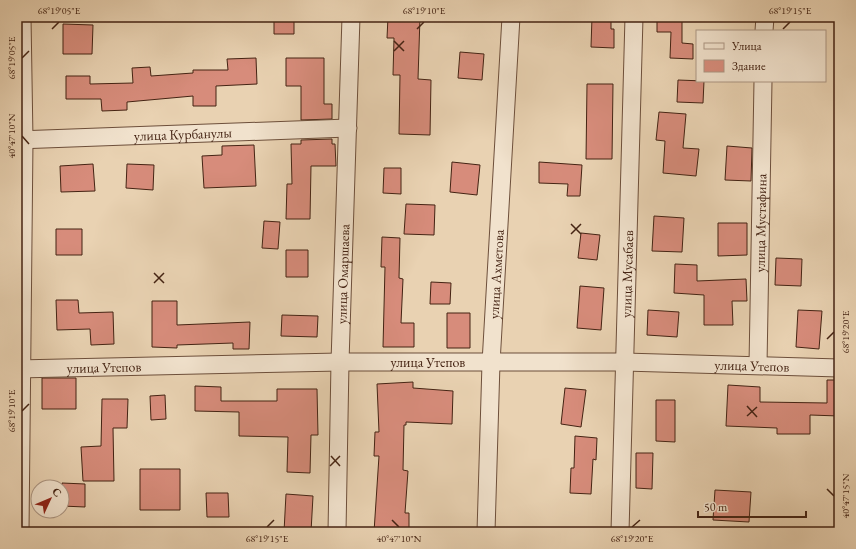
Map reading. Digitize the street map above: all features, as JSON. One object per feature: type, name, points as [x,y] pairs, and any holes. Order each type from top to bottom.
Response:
[{"type":"street","points":[[20,532],[20,140],[22,17]]},
{"type":"street","name":"улица Омаршаева","points":[[338,532],[340,362],[351,17]]},
{"type":"street","name":"улица Ахметова","points":[[486,532],[491,363],[511,17]]},
{"type":"street","name":"улица Мусабаев","points":[[620,532],[634,17]]},
{"type":"street","points":[[764,30],[765,17]]},
{"type":"street","name":"улица Мустафина","points":[[758,365],[763,82]]},
{"type":"street","name":"улица Курбанулы","points":[[20,140],[348,128]]},
{"type":"street","name":"улица Утепов","points":[[20,369],[340,362],[624,362],[839,368]]},
{"type":"building","points":[[274,17],[294,17],[294,34],[274,34]]},
{"type":"building","points":[[388,17],[420,17],[418,79],[431,80],[430,135],[399,134],[400,75],[393,75],[394,38],[387,38]]},
{"type":"building","points":[[592,17],[611,17],[611,29],[614,29],[614,48],[591,47]]},
{"type":"building","points":[[657,17],[682,17],[682,43],[693,44],[693,59],[670,58],[671,32],[657,32]]},
{"type":"building","points":[[63,24],[93,25],[92,54],[63,54]]},
{"type":"building","points":[[460,52],[484,54],[482,80],[458,78]]},
{"type":"building","points":[[256,58],[257,84],[216,86],[216,106],[193,106],[193,96],[127,102],[127,110],[102,111],[101,99],[66,99],[66,76],[90,76],[90,84],[133,83],[132,68],[150,67],[151,76],[193,73],[193,70],[228,70],[227,59]]},
{"type":"building","points":[[286,58],[324,58],[324,104],[332,104],[332,119],[301,120],[301,86],[286,86]]},
{"type":"building","points":[[678,80],[704,82],[703,103],[677,102]]},
{"type":"building","points":[[587,84],[613,84],[612,159],[586,159]]},
{"type":"building","points":[[659,112],[686,114],[683,148],[699,149],[696,176],[663,173],[665,141],[656,140]]},
{"type":"building","points":[[332,139],[332,144],[335,144],[336,166],[311,166],[310,219],[286,219],[287,184],[292,184],[291,144],[301,144],[301,140]]},
{"type":"building","points":[[254,145],[256,186],[204,188],[202,156],[222,155],[222,146]]},
{"type":"building","points":[[727,146],[752,148],[751,181],[725,180]]},
{"type":"building","points":[[452,162],[480,165],[477,195],[450,192]]},
{"type":"building","points":[[539,162],[582,165],[580,196],[567,196],[568,184],[539,183]]},
{"type":"building","points":[[93,164],[95,191],[61,192],[60,166]]},
{"type":"building","points":[[127,164],[154,165],[153,190],[126,188]]},
{"type":"building","points":[[384,168],[401,168],[401,194],[383,193]]},
{"type":"building","points":[[406,204],[435,205],[434,235],[404,234]]},
{"type":"building","points":[[654,216],[684,218],[682,252],[652,251]]},
{"type":"building","points":[[264,221],[280,222],[278,249],[262,248]]},
{"type":"building","points":[[718,223],[747,223],[747,255],[718,256]]},
{"type":"building","points":[[56,229],[82,229],[82,255],[56,255]]},
{"type":"building","points":[[581,233],[600,235],[597,260],[578,258]]},
{"type":"building","points":[[382,237],[400,238],[399,278],[403,279],[401,323],[414,323],[414,347],[383,347],[385,267],[381,267]]},
{"type":"building","points":[[286,250],[308,250],[308,277],[286,277]]},
{"type":"building","points":[[776,258],[802,259],[801,286],[775,285]]},
{"type":"building","points":[[675,264],[697,265],[697,281],[746,279],[747,301],[732,301],[733,325],[704,325],[704,295],[674,293]]},
{"type":"building","points":[[431,282],[451,283],[450,304],[430,304]]},
{"type":"building","points":[[580,286],[604,288],[601,330],[577,328]]},
{"type":"building","points":[[56,300],[78,300],[79,313],[113,312],[114,344],[91,345],[90,329],[57,330]]},
{"type":"building","points":[[152,301],[177,301],[177,325],[250,322],[249,349],[233,349],[233,343],[177,345],[177,348],[152,347]]},
{"type":"building","points":[[648,310],[679,312],[677,337],[647,335]]},
{"type":"building","points":[[798,310],[822,311],[819,349],[796,347]]},
{"type":"building","points":[[447,313],[470,313],[470,348],[447,348]]},
{"type":"building","points":[[282,315],[318,316],[317,337],[281,336]]},
{"type":"building","points":[[42,378],[76,378],[76,409],[42,409]]},
{"type":"building","points":[[827,380],[839,380],[839,416],[810,415],[810,434],[777,434],[777,428],[726,426],[728,385],[760,387],[760,402],[827,403]]},
{"type":"building","points":[[413,382],[413,388],[453,391],[452,424],[406,422],[406,425],[404,425],[403,470],[408,471],[405,513],[409,513],[409,532],[374,532],[379,456],[374,456],[375,432],[379,432],[377,384]]},
{"type":"building","points":[[195,386],[221,387],[221,401],[277,401],[277,389],[317,389],[318,435],[311,435],[310,473],[287,472],[288,437],[239,436],[239,412],[195,411]]},
{"type":"building","points":[[565,388],[586,390],[581,427],[561,424]]},
{"type":"building","points":[[165,395],[166,419],[151,420],[150,396]]},
{"type":"building","points":[[102,399],[128,399],[127,428],[113,428],[114,481],[83,481],[81,447],[101,446]]},
{"type":"building","points":[[656,400],[675,400],[675,442],[656,441]]},
{"type":"building","points":[[575,436],[597,438],[596,460],[593,459],[591,494],[570,493],[571,468],[574,468]]},
{"type":"building","points":[[636,453],[653,453],[652,489],[636,488]]},
{"type":"building","points":[[140,469],[180,469],[180,510],[140,510]]},
{"type":"building","points":[[70,483],[85,484],[85,507],[70,506]]},
{"type":"building","points":[[715,490],[751,492],[749,522],[713,520]]},
{"type":"building","points":[[206,493],[228,493],[229,517],[207,517]]},
{"type":"building","points":[[286,494],[313,496],[311,532],[284,532]]}]
